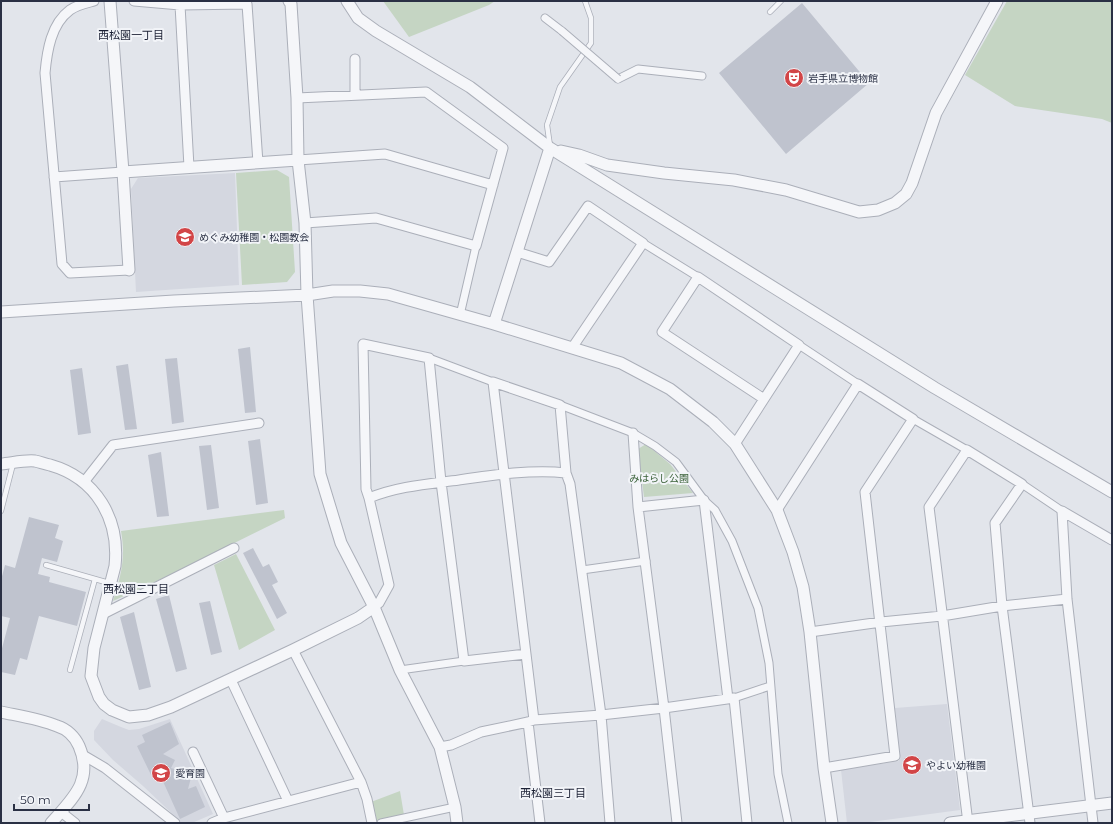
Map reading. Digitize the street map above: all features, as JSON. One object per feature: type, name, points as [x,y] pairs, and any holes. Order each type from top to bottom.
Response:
[{"type":"street","points":[[94,1],[72,9],[62,17],[50,39],[46,56],[45,73],[62,264],[70,273],[129,270],[110,1]]},
{"type":"street","points":[[134,1],[180,5],[247,4],[258,164]]},
{"type":"street","points":[[289,1],[291,4],[297,98],[298,160],[305,223],[307,295],[320,474],[342,543],[374,607],[400,670],[440,747],[455,807],[457,823]]},
{"type":"street","points":[[347,1],[358,18],[376,31],[470,87],[550,148],[935,388],[1112,492]]},
{"type":"street","points":[[550,148],[579,155],[607,165],[664,173],[734,180],[786,190],[859,212],[878,210],[895,203],[906,194],[912,183],[936,113],[997,1]]},
{"type":"street","points":[[180,5],[189,167]]},
{"type":"street","points":[[545,18],[618,79],[638,70],[702,76]]},
{"type":"street","points":[[355,59],[355,95]]},
{"type":"street","points":[[297,98],[426,92],[503,148],[476,246],[460,315]]},
{"type":"street","points":[[494,324],[550,148]]},
{"type":"street","points":[[54,177],[385,154],[493,185]]},
{"type":"street","points":[[517,252],[549,262],[588,206],[643,243],[698,277],[858,384],[913,419],[1022,484],[1062,511],[1112,540]]},
{"type":"street","points":[[305,223],[376,218],[476,246]]},
{"type":"street","points":[[572,348],[643,243]]},
{"type":"street","points":[[698,277],[662,332],[764,399]]},
{"type":"street","points":[[1,312],[174,301],[307,295],[333,291],[360,291],[388,294],[494,324],[621,363],[670,389],[713,422],[735,444],[777,510],[795,559],[803,587],[810,632],[824,768],[832,823]]},
{"type":"street","points":[[1,464],[35,461],[60,468],[84,482],[102,502],[111,521],[117,554],[111,584],[94,648],[91,676],[104,704],[112,710],[129,717],[148,715],[171,707],[231,680],[358,618],[379,603],[389,585],[366,489],[363,344],[429,358],[633,433],[655,446],[676,462],[704,500],[715,510],[732,541],[758,608],[768,663],[778,774],[788,823]]},
{"type":"street","points":[[735,444],[799,345]]},
{"type":"street","points":[[429,358],[441,482],[464,662]]},
{"type":"street","points":[[493,382],[526,654],[540,823]]},
{"type":"street","points":[[777,510],[858,384]]},
{"type":"street","points":[[560,405],[566,473],[570,484],[601,715],[610,823]]},
{"type":"street","points":[[824,768],[895,756],[881,622],[865,492],[913,419]]},
{"type":"street","points":[[84,482],[113,445],[259,424]]},
{"type":"street","points":[[633,433],[638,507],[646,561],[677,823]]},
{"type":"street","points":[[967,450],[929,507],[968,822]]},
{"type":"street","points":[[369,498],[381,493],[401,489],[504,474],[566,473]]},
{"type":"street","points":[[1022,484],[995,523],[1002,606],[1030,818]]},
{"type":"street","points":[[638,507],[704,500]]},
{"type":"street","points":[[704,500],[747,823]]},
{"type":"street","points":[[1062,511],[1067,599],[1093,823]]},
{"type":"street","points":[[103,614],[234,548]]},
{"type":"street","points":[[582,570],[646,561]]},
{"type":"street","points":[[810,632],[881,622],[942,616],[1002,606],[1067,599]]},
{"type":"street","points":[[293,650],[361,782],[367,799],[372,823]]},
{"type":"street","points":[[400,670],[526,654]]},
{"type":"street","points":[[231,680],[288,801]]},
{"type":"street","points":[[440,747],[451,745],[481,732],[531,721],[601,715],[731,699],[770,686]]},
{"type":"street","points":[[1,712],[59,726],[77,741],[83,755],[84,771],[81,784],[76,793],[51,823]]},
{"type":"street","points":[[193,752],[224,818]]},
{"type":"street","points":[[83,755],[105,768],[175,823]]},
{"type":"street","points":[[212,823],[224,818],[361,782]]},
{"type":"street","points":[[950,823],[1030,818],[1091,805],[1112,803]]},
{"type":"street","points":[[381,823],[455,807]]},
{"type":"street","points":[[61,812],[75,823]]},
{"type":"lane","points":[[550,148],[547,125],[560,87],[591,43],[592,18],[585,1]]},
{"type":"lane","points":[[770,12],[781,1]]},
{"type":"lane","points":[[1,511],[14,462]]},
{"type":"lane","points":[[46,565],[111,584]]},
{"type":"lane","points":[[70,670],[95,579]]},
{"type":"shaded area","name":"めぐみ幼稚園・松園教会","points":[[235,173],[239,285],[136,292],[131,189],[138,178]]},
{"type":"shaded area","name":"やよい幼稚園","points":[[947,704],[960,810],[863,823],[847,823],[841,770],[899,761],[895,708]]},
{"type":"shaded area","name":"愛育園","points":[[102,719],[129,730],[139,729],[170,719],[213,814],[192,823],[182,823],[113,760],[94,740],[94,731]]},
{"type":"green space","points":[[383,1],[495,1],[489,5],[409,37]]},
{"type":"green space","points":[[1007,1],[1112,1],[1112,123],[1102,119],[1015,106],[965,75]]},
{"type":"green space","points":[[277,170],[289,177],[295,272],[287,282],[242,285],[236,173]]},
{"type":"green space","name":"みはらし公園","points":[[646,444],[670,464],[693,493],[644,497],[638,449]]},
{"type":"green space","points":[[284,510],[285,518],[172,574],[113,601],[123,558],[121,531]]},
{"type":"green space","points":[[236,554],[275,630],[239,650],[214,565]]},
{"type":"green space","points":[[400,791],[404,815],[376,821],[371,802]]},
{"type":"building","name":"岩手県立博物館","points":[[802,3],[869,83],[786,154],[719,73]]},
{"type":"building","points":[[250,347],[256,412],[245,413],[238,349]]},
{"type":"building","points":[[177,358],[184,422],[172,424],[165,359]]},
{"type":"building","points":[[128,364],[137,429],[125,430],[116,366]]},
{"type":"building","points":[[82,368],[91,433],[78,435],[70,370]]},
{"type":"building","points":[[260,439],[268,503],[256,505],[248,441]]},
{"type":"building","points":[[211,445],[219,508],[207,510],[199,446]]},
{"type":"building","points":[[161,452],[169,516],[157,517],[148,455]]},
{"type":"building","points":[[29,517],[59,525],[55,538],[63,541],[57,562],[42,558],[38,574],[50,577],[49,582],[86,592],[77,626],[39,616],[27,660],[20,658],[15,675],[1,672],[1,652],[10,618],[1,616],[1,580],[5,565],[15,568]]},
{"type":"building","points":[[253,548],[263,567],[269,564],[278,582],[272,585],[287,613],[277,619],[243,553]]},
{"type":"building","points":[[169,595],[187,669],[176,672],[156,599]]},
{"type":"building","points":[[210,601],[222,652],[211,655],[199,603]]},
{"type":"building","points":[[134,612],[151,687],[139,690],[120,617]]},
{"type":"building","points":[[170,722],[179,744],[163,754],[175,760],[171,768],[192,774],[188,789],[196,786],[205,807],[180,819],[161,777],[153,779],[137,746],[145,742],[142,735]]},
{"type":"place","name":"岩手県立博物館","points":[[794,78]]},
{"type":"place","name":"めぐみ幼稚園・松園教会","points":[[185,237]]},
{"type":"place","name":"やよい幼稚園","points":[[912,765]]},
{"type":"place","name":"愛育園","points":[[161,773]]},
{"type":"district","name":"西松園一丁目","points":[[131,35]]},
{"type":"district","name":"西松園二丁目","points":[[136,589]]},
{"type":"district","name":"西松園三丁目","points":[[553,793]]}]
